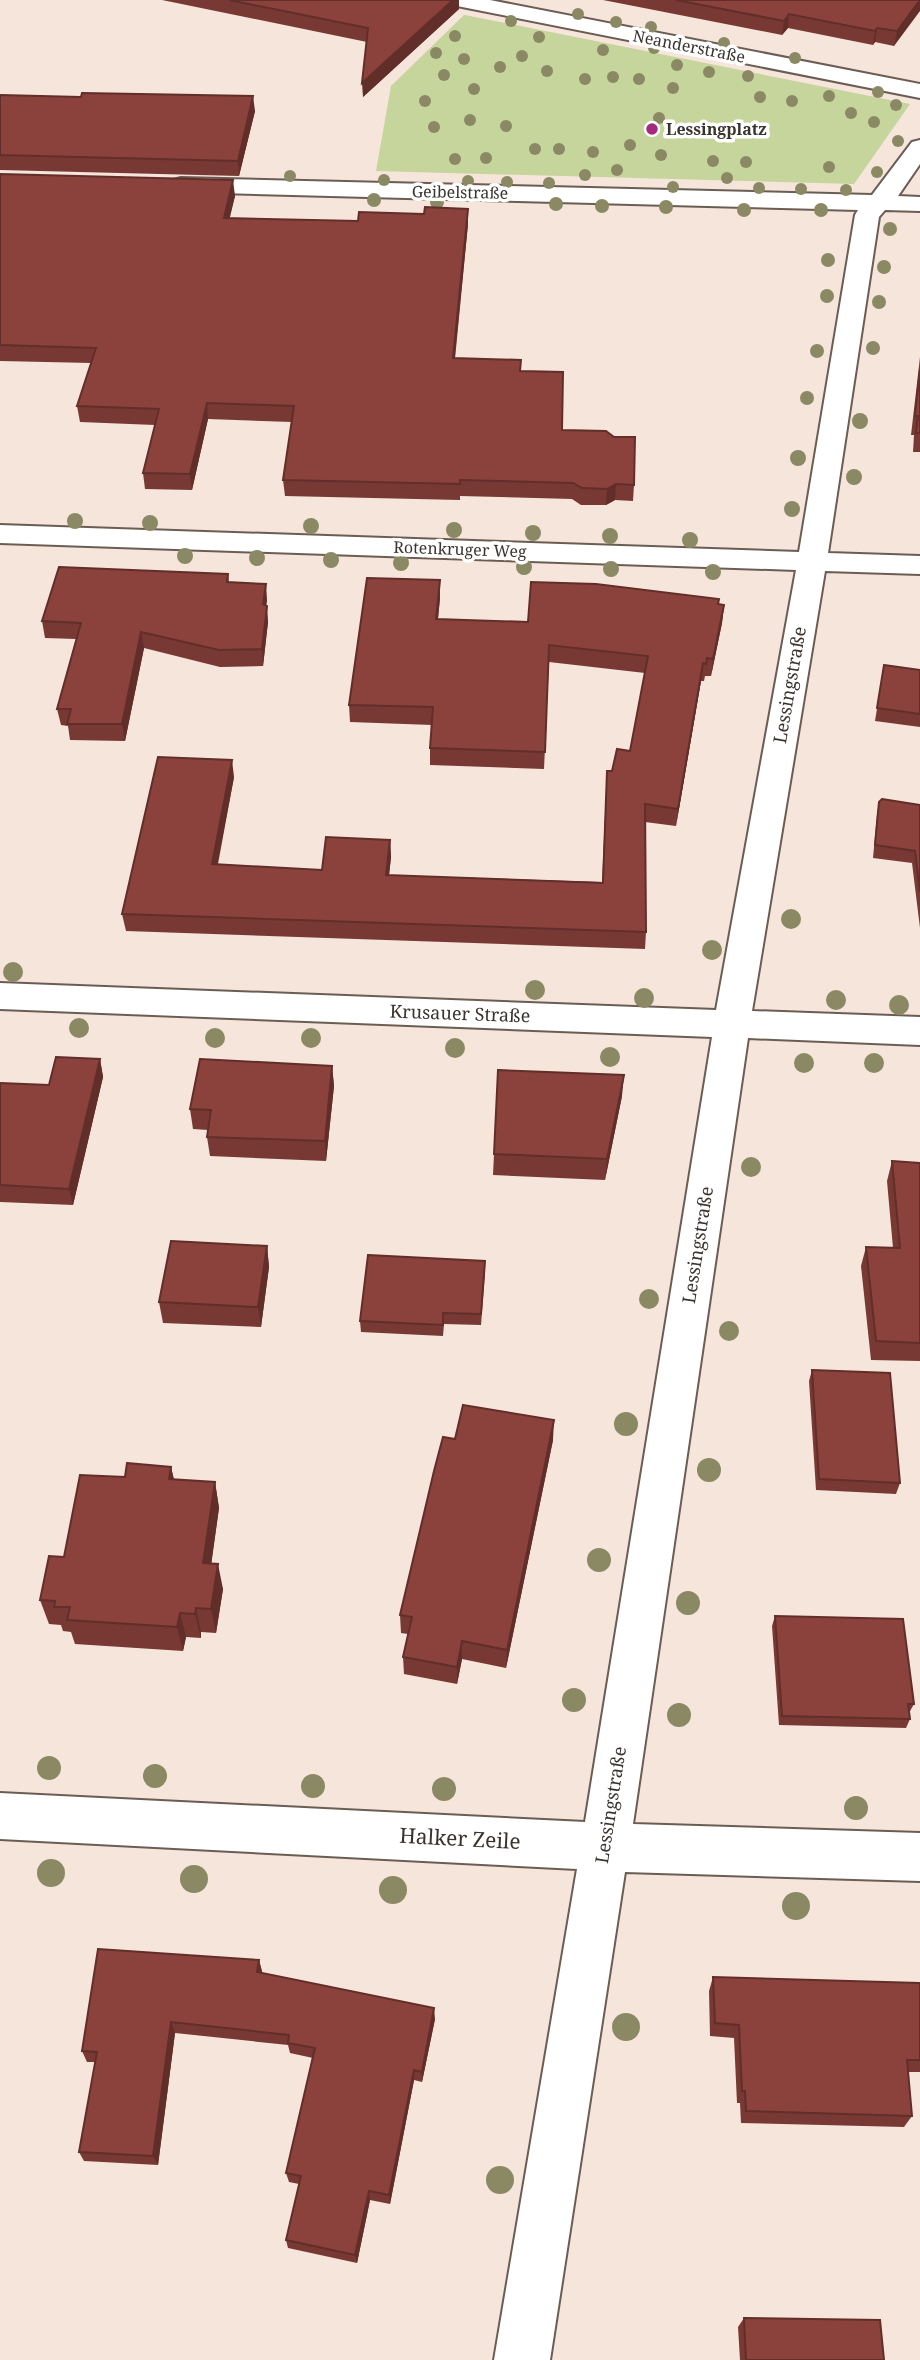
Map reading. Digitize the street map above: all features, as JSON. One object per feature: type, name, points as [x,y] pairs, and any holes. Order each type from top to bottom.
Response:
[{"type":"street","name":"Neanderstraße","points":[[457,0],[920,91]]},
{"type":"street","name":"Lessingstraße","points":[[522,2360],[605,1846],[732,1025],[812,561],[867,215],[920,147]]},
{"type":"street","name":"Geibelstraße","points":[[161,184],[920,204]]},
{"type":"street","name":"Rotenkruger Weg","points":[[0,534],[920,565]]},
{"type":"street","name":"Krusauer Straße","points":[[0,996],[920,1031]]},
{"type":"street","name":"Halker Zeile","points":[[0,1816],[605,1846],[920,1857]]},
{"type":"green space","name":"Lessingplatz","points":[[464,15],[910,104],[854,184],[376,171],[391,86]]},
{"type":"building","points":[[229,0],[453,0],[362,83],[368,28]]},
{"type":"building","points":[[676,0],[920,0],[897,31],[877,28],[875,31],[789,14],[784,21]]},
{"type":"building","points":[[82,93],[253,96],[238,161],[0,155],[0,95],[81,97]]},
{"type":"building","points":[[0,174],[233,180],[224,218],[358,221],[359,212],[424,214],[425,207],[468,209],[453,358],[521,360],[520,371],[563,372],[562,430],[606,431],[614,437],[635,437],[634,485],[616,484],[607,489],[582,488],[573,483],[460,480],[460,484],[283,480],[294,406],[207,403],[190,474],[143,473],[159,409],[77,406],[96,348],[0,345]]},
{"type":"building","points":[[920,369],[920,433],[916,433],[918,416],[915,416]]},
{"type":"building","points":[[59,567],[228,574],[227,582],[266,584],[263,604],[267,606],[262,649],[219,650],[141,632],[122,724],[67,724],[71,709],[57,709],[81,623],[42,621]]},
{"type":"building","points":[[367,578],[440,580],[436,619],[528,622],[531,582],[596,584],[719,599],[718,604],[724,605],[713,659],[707,658],[706,664],[703,663],[678,809],[645,804],[646,932],[122,914],[158,757],[232,760],[212,864],[322,870],[326,837],[390,840],[386,875],[603,883],[607,771],[612,771],[617,749],[630,751],[648,656],[549,645],[545,752],[430,748],[433,707],[349,705]]},
{"type":"building","points":[[884,665],[920,670],[920,714],[877,708]]},
{"type":"building","points":[[882,799],[920,805],[920,892],[915,851],[875,845],[879,802]]},
{"type":"building","points":[[56,1057],[100,1059],[69,1189],[0,1185],[0,1083],[49,1085]]},
{"type":"building","points":[[200,1059],[332,1066],[325,1141],[207,1137],[211,1110],[190,1109]]},
{"type":"building","points":[[498,1070],[624,1075],[607,1159],[494,1154]]},
{"type":"building","points":[[892,1161],[920,1163],[920,1343],[876,1341],[866,1247],[900,1248]]},
{"type":"building","points":[[171,1241],[267,1246],[258,1307],[159,1302]]},
{"type":"building","points":[[368,1255],[485,1261],[481,1314],[443,1313],[443,1325],[360,1321]]},
{"type":"building","points":[[812,1370],[890,1373],[900,1483],[819,1479]]},
{"type":"building","points":[[463,1405],[554,1420],[507,1650],[462,1641],[457,1667],[403,1657],[412,1617],[400,1615],[443,1437],[455,1439]]},
{"type":"building","points":[[127,1463],[171,1467],[169,1479],[215,1482],[203,1563],[218,1564],[211,1609],[196,1608],[195,1614],[180,1613],[177,1627],[67,1620],[70,1607],[54,1607],[55,1601],[40,1600],[49,1556],[64,1557],[80,1475],[125,1477]]},
{"type":"building","points":[[775,1616],[903,1619],[914,1704],[908,1704],[910,1719],[782,1716]]},
{"type":"building","points":[[98,1949],[259,1960],[257,1972],[434,2008],[422,2072],[414,2070],[389,2195],[369,2191],[355,2255],[286,2240],[301,2176],[286,2173],[315,2048],[288,2043],[289,2035],[171,2022],[153,2156],[79,2152],[97,2052],[82,2051]]},
{"type":"building","points":[[713,1977],[920,1983],[920,2060],[907,2060],[912,2116],[746,2111],[745,2091],[742,2091],[739,2025],[715,2023]]},
{"type":"building","points":[[744,2318],[880,2320],[884,2360],[746,2360]]},
{"type":"place","name":"Lessingplatz","points":[[652,129]]}]
